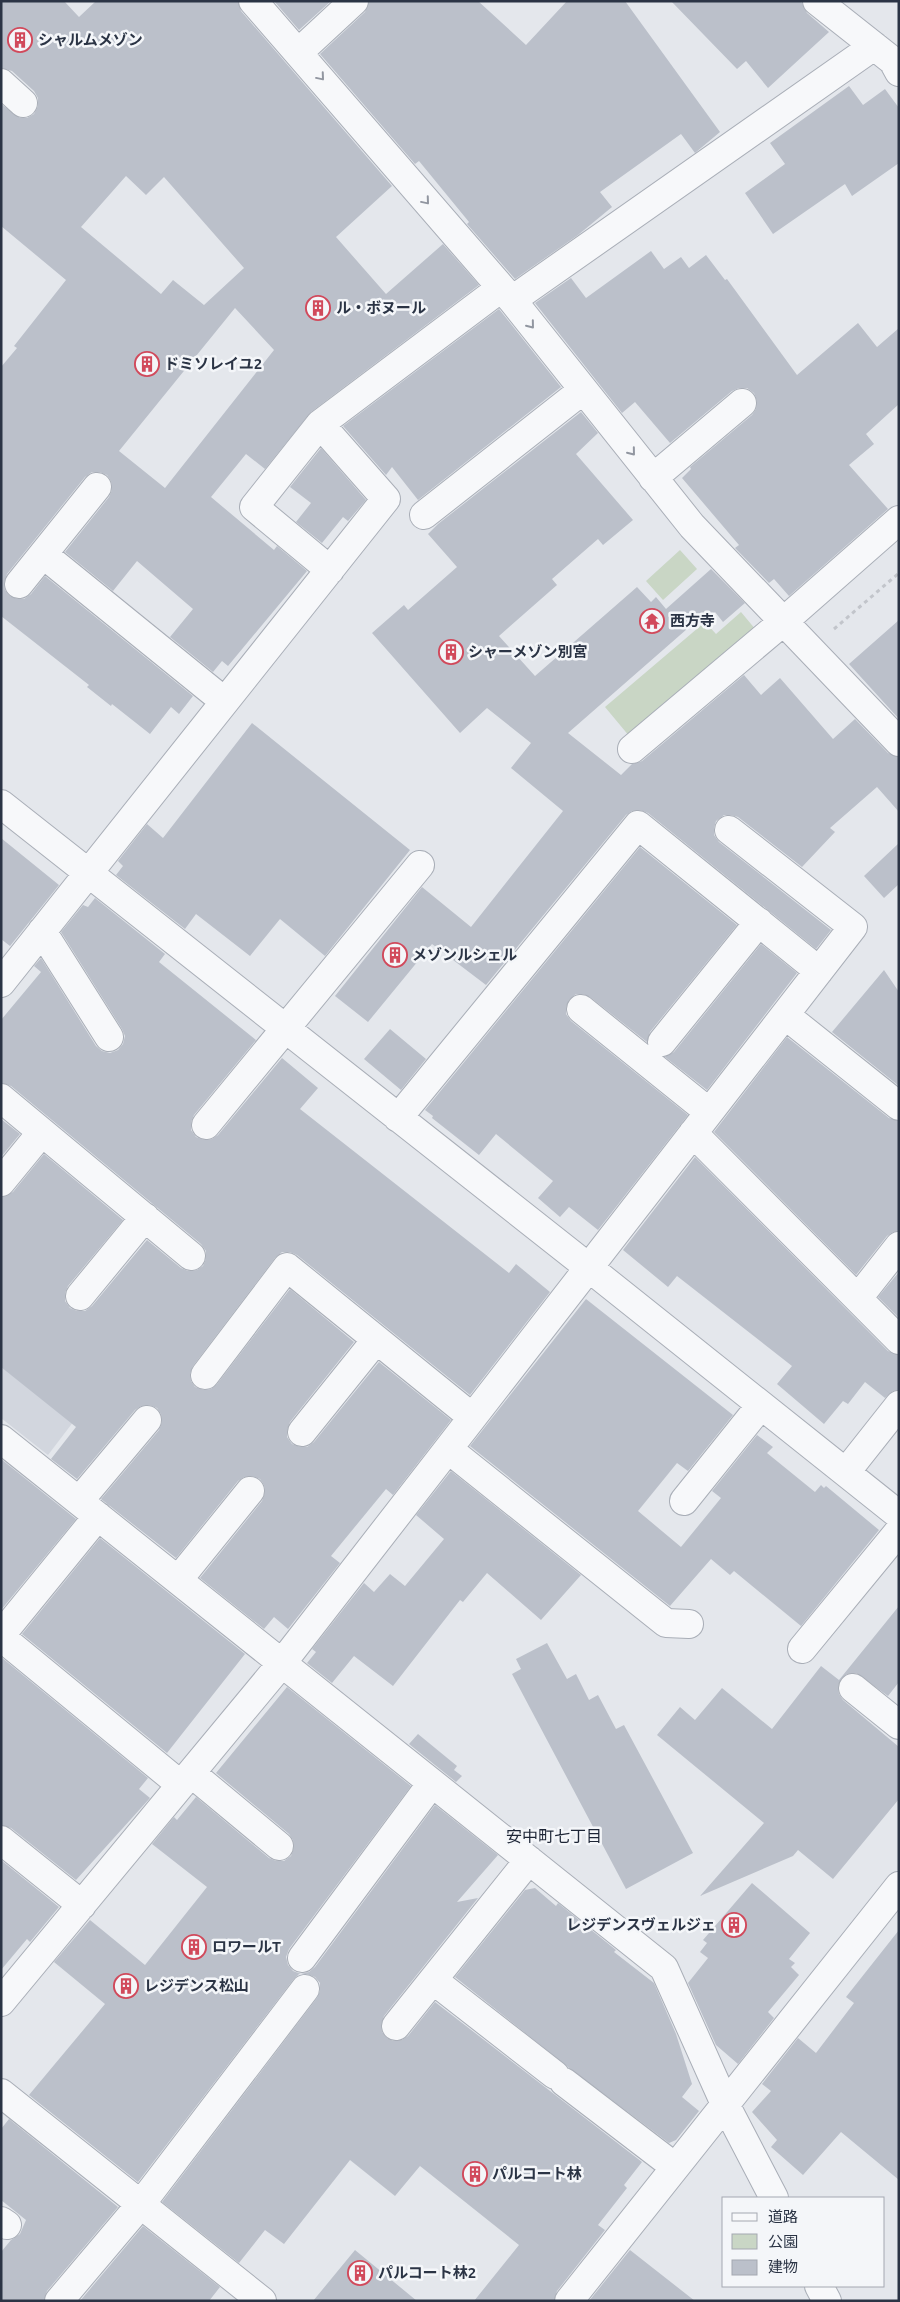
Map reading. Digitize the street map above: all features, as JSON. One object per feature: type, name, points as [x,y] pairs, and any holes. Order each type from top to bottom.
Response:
[{"type":"street","points":[[254,1],[506,294],[692,526],[899,742]]},
{"type":"street","points":[[299,52],[354,1]]},
{"type":"street","points":[[330,570],[254,507],[320,424],[506,294],[891,59],[817,1]]},
{"type":"street","points":[[1,83],[23,103]]},
{"type":"street","points":[[424,515],[583,390]]},
{"type":"street","points":[[654,478],[742,403]]},
{"type":"street","points":[[1,984],[386,499],[320,424]]},
{"type":"street","points":[[18,584],[44,555],[97,487]]},
{"type":"street","points":[[632,749],[784,621],[899,520]]},
{"type":"street","points":[[44,555],[224,702]]},
{"type":"street","points":[[1,804],[899,1515]]},
{"type":"street","points":[[398,1118],[638,825],[819,971]]},
{"type":"street","points":[[1,2002],[282,1663],[853,927],[728,830]]},
{"type":"street","points":[[206,1125],[420,865]]},
{"type":"street","points":[[662,1042],[759,922]]},
{"type":"street","points":[[42,931],[109,1037]]},
{"type":"street","points":[[581,1008],[709,1112]]},
{"type":"street","points":[[785,1015],[899,1106]]},
{"type":"street","points":[[1,1098],[191,1256]]},
{"type":"street","points":[[1,1182],[42,1132]]},
{"type":"street","points":[[693,1133],[899,1340]]},
{"type":"street","points":[[80,1296],[144,1217]]},
{"type":"street","points":[[858,1298],[899,1246]]},
{"type":"street","points":[[205,1376],[287,1267],[472,1417]]},
{"type":"street","points":[[302,1432],[376,1340]]},
{"type":"street","points":[[684,1500],[761,1405]]},
{"type":"street","points":[[846,1472],[899,1405]]},
{"type":"street","points":[[147,1420],[1,1636],[186,1779],[279,1846]]},
{"type":"street","points":[[1,1439],[664,1968],[725,2104],[773,2197]]},
{"type":"street","points":[[448,1449],[666,1623],[689,1624]]},
{"type":"street","points":[[178,1580],[250,1491]]},
{"type":"street","points":[[802,1649],[899,1531]]},
{"type":"street","points":[[853,1688],[899,1726]]},
{"type":"street","points":[[302,1958],[432,1783]]},
{"type":"street","points":[[1,1840],[82,1905]]},
{"type":"street","points":[[396,2026],[529,1860]]},
{"type":"street","points":[[569,2301],[899,1886]]},
{"type":"street","points":[[433,1980],[675,2167]]},
{"type":"street","points":[[59,2301],[141,2204],[305,1989]]},
{"type":"street","points":[[1,2094],[262,2301]]},
{"type":"street","points":[[820,2287],[827,2301]]},
{"type":"path","points":[[810,648],[899,573]]},
{"type":"shaded area","points":[[1,1254],[125,1354],[48,1455],[1,1418]]},
{"type":"green space","points":[[680,550],[697,569],[663,600],[646,581]]},
{"type":"green space","points":[[741,612],[756,630],[630,737],[605,707],[705,622],[716,634]]},
{"type":"building","points":[[1,1],[64,1],[79,17],[96,1],[238,1],[241,11],[392,186],[336,237],[386,294],[443,244],[479,285],[311,412],[265,469],[246,454],[211,497],[274,550],[277,546],[307,571],[228,666],[222,661],[213,672],[170,637],[193,609],[137,561],[113,591],[65,552],[109,497],[112,490],[111,481],[107,475],[100,472],[92,472],[85,477],[7,574],[4,582],[5,590],[10,596],[17,599],[24,599],[31,594],[45,576],[193,696],[179,714],[171,707],[150,734],[87,687],[89,685],[1,616],[1,367],[17,348],[14,346],[66,280],[1,226],[1,104],[20,118],[27,118],[34,114],[38,106],[38,98],[34,91],[12,71],[1,68]],"holes":[[[126,176],[146,195],[164,177],[244,268],[204,305],[173,280],[161,294],[81,227]],[[235,308],[274,350],[165,488],[119,451]]]},
{"type":"building","points":[[274,1],[331,1],[299,30]]},
{"type":"building","points":[[369,1],[478,1],[526,45],[567,1],[625,1],[720,132],[695,153],[681,134],[600,192],[612,207],[578,235],[515,279],[467,224],[469,222],[419,161],[415,164],[320,54],[365,12]]},
{"type":"building","points":[[671,1],[801,1],[807,13],[829,32],[768,88],[746,61],[737,69]]},
{"type":"building","points":[[849,86],[863,105],[885,89],[899,108],[899,163],[852,196],[845,184],[773,234],[745,193],[785,164],[770,143]]},
{"type":"building","points":[[651,251],[664,269],[681,257],[689,268],[706,255],[725,280],[727,279],[797,375],[858,323],[877,347],[899,328],[899,404],[866,434],[874,444],[849,465],[888,509],[789,596],[774,579],[769,583],[735,548],[739,545],[682,478],[691,469],[690,467],[752,415],[756,409],[757,401],[754,393],[747,388],[739,388],[732,391],[670,443],[635,402],[622,413],[535,303],[571,278],[586,298]]},
{"type":"building","points":[[499,309],[561,387],[418,500],[392,467],[386,475],[343,426]]},
{"type":"building","points":[[581,412],[598,433],[576,454],[633,520],[603,545],[598,539],[552,579],[557,585],[499,636],[535,676],[637,587],[651,602],[656,597],[666,609],[711,569],[745,603],[723,622],[715,612],[707,619],[703,615],[568,733],[621,775],[632,764],[642,761],[744,675],[761,695],[780,678],[833,739],[855,719],[888,753],[899,757],[899,812],[877,787],[830,828],[835,832],[802,867],[738,817],[724,815],[716,821],[714,835],[719,842],[831,930],[816,949],[648,813],[640,810],[632,811],[626,815],[486,985],[432,944],[368,1022],[335,996],[422,887],[471,927],[563,811],[511,768],[531,743],[487,708],[460,733],[372,633],[404,605],[408,610],[457,567],[428,534],[438,524]]},
{"type":"building","points":[[321,448],[366,500],[348,521],[343,517],[322,543],[296,522],[311,503],[290,487]]},
{"type":"building","points":[[899,620],[899,719],[849,664]]},
{"type":"building","points":[[252,723],[410,850],[325,956],[280,919],[250,956],[196,914],[185,929],[116,875],[123,866],[118,861],[147,824],[163,838]]},
{"type":"building","points":[[1,838],[59,885],[10,946],[1,939]]},
{"type":"building","points":[[899,843],[899,884],[884,898],[864,876]]},
{"type":"building","points":[[640,847],[737,925],[650,1032],[647,1042],[590,997],[576,994],[569,1000],[566,1014],[571,1021],[688,1115],[598,1230],[569,1207],[560,1217],[538,1198],[553,1181],[496,1134],[479,1155],[432,1118],[433,1116],[425,1110]]},
{"type":"building","points":[[95,898],[165,954],[159,962],[256,1040],[194,1115],[191,1122],[191,1130],[196,1137],[204,1140],[212,1139],[218,1135],[282,1058],[318,1088],[300,1109],[509,1273],[516,1264],[550,1292],[470,1395],[297,1255],[290,1252],[282,1252],[275,1258],[193,1366],[190,1374],[191,1381],[195,1387],[204,1390],[211,1389],[217,1384],[290,1289],[354,1342],[290,1422],[287,1437],[292,1444],[307,1447],[314,1442],[379,1362],[451,1420],[393,1495],[386,1489],[331,1556],[340,1563],[288,1629],[274,1617],[264,1629],[200,1578],[262,1501],[265,1493],[264,1485],[260,1479],[252,1476],[244,1477],[238,1481],[176,1558],[101,1499],[159,1430],[162,1422],[161,1414],[157,1408],[149,1405],[141,1406],[135,1410],[77,1479],[51,1459],[76,1427],[1,1367],[1,1197],[13,1192],[44,1154],[123,1220],[68,1286],[65,1293],[65,1301],[70,1308],[77,1311],[85,1311],[92,1306],[147,1240],[181,1268],[188,1271],[197,1270],[203,1266],[206,1259],[206,1251],[201,1244],[11,1086],[1,1083],[1,1020],[41,972],[34,966],[41,958],[96,1046],[102,1051],[110,1053],[118,1050],[123,1044],[125,1036],[122,1029],[61,932],[83,905],[88,907]]},
{"type":"building","points":[[761,944],[797,973],[707,1090],[665,1057],[674,1052]]},
{"type":"building","points":[[884,970],[899,992],[899,1086],[832,1032]]},
{"type":"building","points":[[390,1029],[426,1059],[401,1090],[364,1059]]},
{"type":"building","points":[[787,1037],[889,1118],[899,1121],[899,1231],[887,1236],[856,1275],[714,1132]]},
{"type":"building","points":[[1,1119],[20,1134],[1,1157]]},
{"type":"building","points":[[695,1157],[888,1351],[899,1355],[899,1390],[893,1391],[885,1398],[865,1382],[848,1404],[843,1401],[824,1424],[777,1384],[792,1366],[677,1276],[668,1287],[623,1250]]},
{"type":"building","points":[[899,1272],[899,1318],[878,1297]]},
{"type":"building","points":[[586,1299],[733,1415],[688,1471],[677,1463],[638,1511],[681,1547],[721,1498],[712,1491],[757,1435],[773,1447],[767,1453],[815,1492],[821,1485],[824,1488],[826,1486],[879,1530],[801,1626],[734,1571],[730,1575],[711,1559],[670,1606],[470,1446]]},
{"type":"building","points":[[1,1459],[76,1519],[1,1610]]},
{"type":"building","points":[[451,1471],[581,1575],[541,1620],[487,1573],[463,1602],[460,1600],[393,1686],[354,1656],[332,1683],[307,1663],[316,1652],[312,1649],[364,1583],[374,1592],[390,1574],[405,1586],[444,1539],[416,1515]]},
{"type":"building","points":[[100,1538],[245,1654],[167,1753],[22,1634]]},
{"type":"building","points":[[899,1606],[899,1682],[888,1696],[856,1673],[847,1674],[841,1679],[838,1686],[839,1694],[843,1700],[899,1747],[899,1799],[833,1879],[798,1850],[793,1856],[700,1896],[764,1823],[657,1735],[680,1707],[695,1720],[722,1688],[772,1729],[821,1666],[839,1680]]},
{"type":"building","points":[[547,1643],[567,1679],[576,1674],[589,1700],[598,1695],[616,1729],[624,1725],[693,1853],[626,1889],[512,1674],[521,1669],[516,1659]]},
{"type":"building","points":[[1,1657],[148,1778],[139,1789],[150,1798],[76,1880],[11,1828],[1,1825]]},
{"type":"building","points":[[287,1687],[411,1786],[289,1949],[286,1957],[288,1965],[293,1971],[301,1974],[293,1980],[138,2182],[29,2095],[105,2004],[54,1962],[90,1920],[145,1965],[207,1887],[152,1844],[174,1817],[177,1820],[196,1797],[269,1858],[276,1861],[284,1861],[291,1856],[294,1848],[293,1840],[289,1834],[216,1773]]},
{"type":"building","points":[[418,1734],[457,1766],[454,1770],[462,1776],[456,1782],[409,1744]]},
{"type":"building","points":[[435,1805],[498,1855],[457,1902],[478,1898],[384,2016],[381,2024],[382,2032],[393,2041],[402,2040],[408,2036],[435,2002],[642,2162],[624,2185],[627,2188],[598,2225],[605,2230],[557,2291],[554,2301],[474,2301],[519,2245],[420,2166],[395,2196],[350,2160],[284,2244],[265,2230],[239,2263],[162,2202],[317,1998],[320,1991],[320,1983],[315,1977],[301,1974],[309,1972],[315,1967]]},
{"type":"building","points":[[1,1860],[59,1907],[30,1942],[27,1939],[1,1970]]},
{"type":"building","points":[[752,1883],[810,1933],[789,1959],[795,1963],[791,1967],[799,1975],[768,2012],[774,2018],[738,2064],[716,2045],[688,1983],[708,1958],[700,1952],[707,1943],[703,1940]]},
{"type":"building","points":[[535,1888],[556,1906],[558,1903],[616,1950],[614,1952],[654,1983],[676,2034],[692,2084],[682,2097],[699,2111],[676,2140],[669,2143],[568,2067],[455,1977],[525,1890]]},
{"type":"building","points":[[899,1930],[899,2180],[841,2132],[803,2175],[771,2147],[777,2140],[752,2112],[771,2091],[762,2084],[798,2038],[816,2053],[854,2003],[846,1997]]},
{"type":"building","points":[[9,2119],[118,2207],[47,2291],[44,2301],[1,2301],[1,2252],[11,2240],[20,2234],[26,2220],[1,2200],[1,2129]]},
{"type":"building","points":[[143,2226],[220,2287],[209,2301],[80,2301]]},
{"type":"building","name":"パルコート林2","points":[[355,2250],[417,2301],[313,2301]]},
{"type":"building","points":[[630,2250],[695,2301],[589,2301]]},
{"type":"place","name":"シャルムメゾン","points":[[20,40]]},
{"type":"place","name":"ル・ボヌール","points":[[318,308]]},
{"type":"place","name":"ドミソレイユ2","points":[[147,364]]},
{"type":"place","name":"西方寺","points":[[652,621]]},
{"type":"place","name":"シャーメゾン別宮","points":[[451,652]]},
{"type":"place","name":"メゾンルシェル","points":[[395,955]]},
{"type":"place","name":"レジデンスヴェルジェ","points":[[734,1925]]},
{"type":"place","name":"ロワールT","points":[[194,1947]]},
{"type":"place","name":"レジデンス松山","points":[[126,1986]]},
{"type":"place","name":"パルコート林","points":[[475,2174]]},
{"type":"place","name":"パルコート林2","points":[[360,2273]]},
{"type":"district","name":"安中町七丁目","points":[[554,1836]]}]
